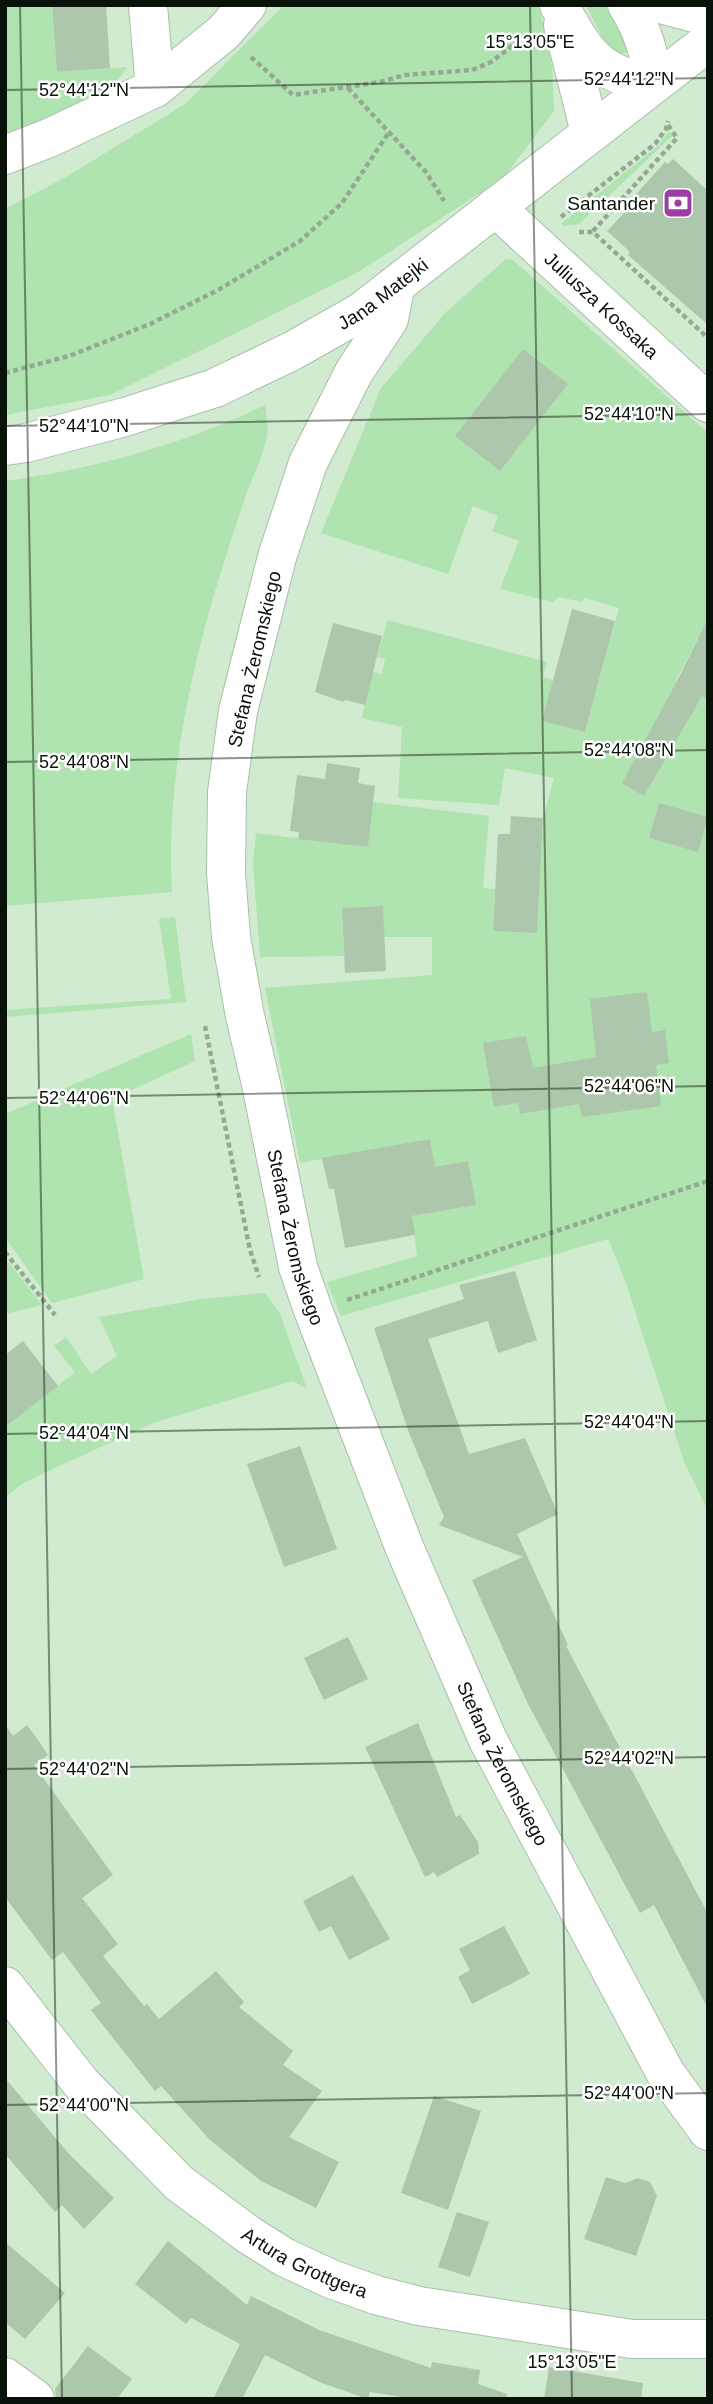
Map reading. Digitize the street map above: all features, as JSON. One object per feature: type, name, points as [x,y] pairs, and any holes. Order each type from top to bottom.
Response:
[{"type":"street","points":[[148,5],[155,88]]},
{"type":"street","points":[[5,155],[49,138],[155,88],[224,32],[247,5]]},
{"type":"street","points":[[627,5],[638,22],[649,51],[661,99]]},
{"type":"street","points":[[664,5],[694,13],[708,12]]},
{"type":"street","points":[[550,14],[609,71],[661,99]]},
{"type":"street","points":[[550,14],[590,132]]},
{"type":"street","name":"Jana Matejki","points":[[5,446],[125,417],[215,388],[361,312],[395,288],[590,132],[661,99],[708,42]]},
{"type":"street","name":"Juliusza Kossaka","points":[[495,207],[708,403]]},
{"type":"street","name":"Stefana Żeromskiego","points":[[395,288],[389,319],[354,372],[308,463],[277,557],[238,710],[227,792],[226,873],[231,937],[298,1267],[405,1549],[488,1740],[666,2074],[708,2131]]},
{"type":"street","name":"Artura Grottgera","points":[[5,1986],[82,2083],[179,2183],[249,2235],[284,2257],[331,2279],[419,2306],[632,2339],[708,2339]]},
{"type":"street","points":[[5,2377],[35,2399]]},
{"type":"path","points":[[249,54],[293,95],[347,88],[405,75],[472,70],[491,62],[550,14]]},
{"type":"path","points":[[347,88],[426,172],[444,202],[444,212]]},
{"type":"path","points":[[593,232],[677,138],[667,124],[661,99]]},
{"type":"path","points":[[556,220],[655,144],[666,130],[667,124]]},
{"type":"path","points":[[5,373],[69,356],[150,324],[218,290],[300,241],[342,203],[389,132]]},
{"type":"path","points":[[313,1310],[708,1181]]},
{"type":"path","points":[[5,1252],[55,1315]]},
{"type":"green space","points":[[5,5],[52,5],[57,72],[127,67],[111,90],[93,103],[5,133]]},
{"type":"green space","points":[[284,5],[539,5],[552,66],[554,111],[503,178],[357,273],[110,395],[5,415],[5,209],[66,177],[185,104]]},
{"type":"green space","points":[[586,5],[607,5],[629,48],[626,52],[619,55],[604,41]]},
{"type":"green space","points":[[669,131],[673,135],[579,224],[562,226],[562,223],[658,146]]},
{"type":"green space","points":[[506,259],[513,260],[708,433],[708,618],[675,682],[703,697],[708,690],[708,1511],[684,1462],[625,1280],[608,1239],[341,1316],[327,1282],[417,1256],[412,1216],[476,1205],[435,1167],[429,1139],[300,1163],[265,988],[432,975],[432,937],[384,937],[383,906],[342,908],[344,956],[260,957],[253,863],[256,833],[367,847],[373,802],[489,816],[483,888],[495,889],[493,931],[537,933],[543,818],[554,778],[505,768],[499,805],[398,798],[402,727],[362,718],[372,672],[382,674],[385,659],[377,657],[388,620],[547,662],[543,677],[553,680],[543,721],[585,732],[619,608],[585,598],[581,602],[560,597],[552,602],[500,589],[519,541],[492,531],[498,516],[473,506],[448,574],[321,533],[381,388],[446,312]]},
{"type":"green space","points":[[265,405],[267,437],[216,588],[188,700],[172,815],[172,892],[5,906],[5,481],[72,470],[138,453],[203,432]]},
{"type":"green space","points":[[175,917],[186,1002],[5,1017],[5,1010],[171,999],[159,919]]},
{"type":"green space","points":[[191,1034],[195,1061],[112,1099],[144,1279],[52,1303],[5,1238],[5,1114]]},
{"type":"green space","points":[[6,1259],[42,1305],[5,1314]]},
{"type":"green space","points":[[265,1293],[280,1314],[307,1389],[293,1381],[156,1422],[22,1484],[5,1497],[5,1427],[75,1372],[54,1346],[66,1337],[91,1374],[117,1356],[99,1317],[202,1299]]},
{"type":"building","points":[[52,5],[106,5],[110,68],[57,72]]},
{"type":"building","points":[[673,159],[708,191],[708,325],[628,255],[630,252],[607,231],[665,162],[668,164]]},
{"type":"building","points":[[523,349],[568,384],[500,471],[455,436]]},
{"type":"building","points":[[572,609],[615,621],[585,732],[542,721]]},
{"type":"building","points":[[708,618],[708,700],[702,696],[644,796],[622,783]]},
{"type":"building","points":[[333,623],[382,636],[365,705],[345,700],[344,702],[315,692]]},
{"type":"building","points":[[327,763],[360,768],[358,783],[375,786],[368,847],[298,839],[299,832],[290,831],[297,775],[325,779]]},
{"type":"building","points":[[659,803],[708,817],[698,852],[649,838]]},
{"type":"building","points":[[511,816],[543,818],[537,933],[493,931],[498,834],[510,834]]},
{"type":"building","points":[[383,906],[386,971],[345,973],[342,908]]},
{"type":"building","points":[[647,992],[652,1032],[665,1030],[669,1063],[656,1065],[661,1106],[582,1117],[579,1104],[520,1114],[518,1103],[494,1107],[483,1043],[526,1036],[533,1068],[596,1057],[590,999]]},
{"type":"building","points":[[430,1139],[435,1167],[468,1161],[476,1205],[412,1216],[415,1235],[345,1248],[334,1189],[329,1189],[322,1158]]},
{"type":"building","points":[[515,1271],[537,1340],[498,1353],[488,1321],[428,1339],[469,1454],[525,1438],[558,1514],[517,1534],[568,1645],[566,1646],[708,1914],[708,2009],[654,1905],[640,1913],[528,1704],[472,1580],[523,1557],[439,1525],[444,1517],[409,1433],[374,1328],[464,1299],[459,1285]]},
{"type":"building","points":[[23,1341],[58,1386],[5,1427],[5,1355]]},
{"type":"building","points":[[300,1446],[337,1549],[284,1567],[247,1464]]},
{"type":"building","points":[[348,1637],[368,1679],[324,1700],[304,1658]]},
{"type":"building","points":[[418,1723],[456,1817],[460,1815],[478,1842],[479,1854],[437,1877],[434,1872],[425,1877],[365,1747]]},
{"type":"building","points":[[5,1724],[13,1736],[27,1725],[38,1740],[48,1755],[34,1765],[113,1875],[82,1898],[118,1944],[103,1956],[144,2006],[147,2004],[159,2019],[216,1971],[244,2002],[239,2007],[293,2051],[283,2065],[322,2091],[289,2137],[339,2162],[316,2208],[261,2181],[210,2140],[161,2086],[155,2091],[91,2010],[101,2003],[63,1952],[52,1960],[5,1897]]},
{"type":"building","points":[[353,1875],[390,1939],[349,1960],[331,1926],[319,1932],[303,1901]]},
{"type":"building","points":[[504,1926],[530,1974],[472,2004],[458,1977],[470,1970],[459,1949]]},
{"type":"building","points":[[5,2078],[69,2154],[114,2198],[84,2229],[62,2205],[55,2212],[5,2154]]},
{"type":"building","points":[[434,2096],[481,2111],[448,2210],[401,2193]]},
{"type":"building","points":[[606,2177],[625,2183],[638,2178],[650,2182],[657,2196],[636,2256],[584,2239]]},
{"type":"building","points":[[457,2212],[489,2222],[470,2277],[438,2267]]},
{"type":"building","points":[[168,2241],[247,2305],[251,2296],[319,2330],[431,2368],[432,2362],[480,2370],[478,2384],[507,2394],[506,2399],[415,2399],[370,2392],[368,2399],[319,2382],[265,2355],[242,2399],[213,2399],[240,2344],[191,2318],[186,2324],[135,2284]]},
{"type":"building","points":[[5,2242],[65,2293],[25,2339],[5,2322]]},
{"type":"building","points":[[88,2346],[132,2379],[117,2399],[56,2399],[55,2389]]},
{"type":"building","points":[[549,2367],[643,2383],[641,2399],[544,2399]]},
{"type":"place","name":"Santander","points":[[678,203]]}]
